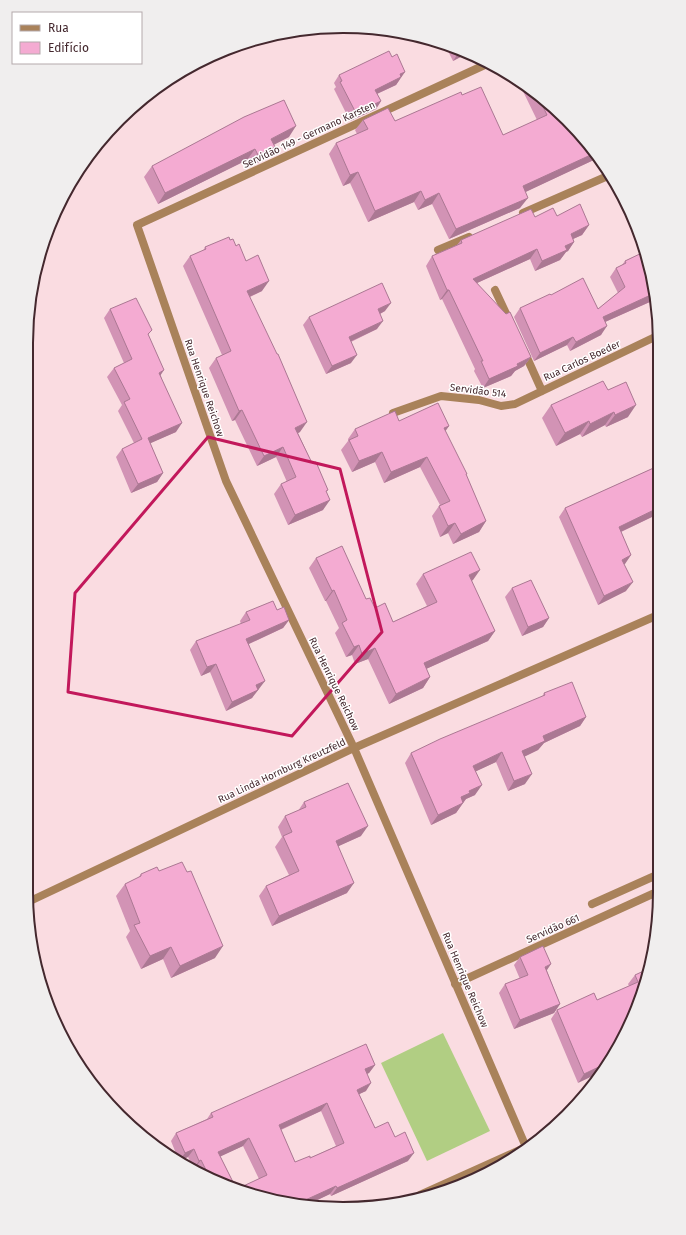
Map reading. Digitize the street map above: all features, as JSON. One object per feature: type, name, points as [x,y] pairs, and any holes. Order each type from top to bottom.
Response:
[{"type":"street","name":"Servidão 149 - Germano Karsten","points":[[137,225],[482,66]]},
{"type":"street","points":[[517,216],[605,177]]},
{"type":"street","name":"Rua Henrique Reichow","points":[[137,225],[226,481],[354,748],[524,1143]]},
{"type":"street","points":[[438,250],[474,235]]},
{"type":"street","points":[[495,290],[542,391]]},
{"type":"street","name":"Rua Carlos Boeder","points":[[515,404],[653,338]]},
{"type":"street","name":"Servidão 514","points":[[393,413],[441,396],[479,400],[500,406],[515,404]]},
{"type":"street","name":"Rua Linda Hornburg Kreutzfeld","points":[[33,900],[354,748],[653,617]]},
{"type":"street","points":[[592,904],[653,877]]},
{"type":"street","name":"Servidão 661","points":[[456,984],[653,894]]},
{"type":"street","points":[[436,1188],[499,1159]]},
{"type":"highlighted area","points":[[208,437],[340,469],[382,632],[292,736],[68,692],[75,593]]},
{"type":"green space","points":[[443,1033],[490,1131],[427,1161],[381,1063]]},
{"type":"building","points":[[389,51],[392,57],[397,54],[405,72],[400,74],[401,77],[375,90],[381,101],[356,113],[340,82],[342,81],[339,75]]},
{"type":"building","points":[[481,87],[503,135],[547,115],[543,107],[562,124],[590,155],[523,186],[528,198],[456,229],[439,193],[425,200],[421,191],[375,211],[358,172],[350,175],[336,143],[368,129],[363,120],[388,108],[395,121],[461,92],[462,95]]},
{"type":"building","points":[[284,100],[296,126],[271,139],[275,147],[258,155],[255,149],[165,193],[152,166],[244,117]]},
{"type":"building","points":[[580,204],[589,225],[571,234],[574,242],[565,246],[567,250],[542,261],[537,249],[473,279],[506,314],[510,312],[531,357],[517,364],[518,366],[489,379],[481,361],[483,361],[449,290],[447,290],[432,256],[462,243],[461,240],[531,209],[535,217],[553,208],[557,216]]},
{"type":"building","points":[[229,237],[230,240],[233,239],[236,246],[239,244],[246,261],[258,255],[269,281],[247,291],[278,354],[307,422],[295,428],[312,463],[316,462],[328,490],[326,491],[330,500],[295,515],[281,484],[296,477],[283,447],[264,456],[242,410],[239,411],[216,358],[231,351],[190,256],[206,249],[205,247]]},
{"type":"building","points":[[640,254],[649,296],[603,317],[607,326],[576,342],[573,337],[540,353],[520,308],[550,294],[551,295],[583,278],[598,309],[625,287],[616,268],[626,263],[625,261]]},
{"type":"building","points":[[382,283],[391,303],[378,309],[383,321],[349,337],[357,355],[332,366],[309,317]]},
{"type":"building","points":[[136,298],[152,330],[148,334],[164,370],[159,373],[182,423],[148,438],[163,473],[138,484],[122,449],[142,439],[124,402],[130,399],[114,368],[132,359],[110,309]]},
{"type":"building","points":[[603,381],[608,390],[626,382],[636,405],[615,415],[614,412],[590,424],[589,421],[565,433],[551,405]]},
{"type":"building","points":[[438,403],[449,426],[444,428],[467,474],[486,521],[461,534],[455,523],[448,526],[439,506],[450,501],[427,457],[391,472],[382,452],[359,461],[349,440],[358,436],[355,429],[395,411],[399,421]]},
{"type":"building","points":[[653,468],[653,510],[619,527],[631,555],[622,560],[633,582],[604,596],[565,508]]},
{"type":"building","points":[[342,546],[366,599],[370,598],[375,608],[385,603],[393,622],[437,602],[423,574],[471,552],[480,570],[469,575],[495,631],[424,663],[430,677],[396,694],[375,648],[362,654],[359,645],[354,647],[342,623],[347,620],[334,590],[332,591],[316,558]]},
{"type":"building","points":[[531,580],[549,618],[528,627],[512,588]]},
{"type":"building","points":[[273,601],[277,610],[284,607],[289,620],[246,639],[265,681],[256,685],[258,690],[232,702],[216,664],[207,667],[196,641],[250,620],[246,612]]},
{"type":"building","points":[[572,682],[586,717],[543,736],[545,741],[522,751],[532,774],[514,781],[502,752],[473,766],[482,785],[469,791],[470,793],[461,797],[463,803],[438,815],[411,753],[440,739],[545,695],[544,693]]},
{"type":"building","points":[[348,783],[368,826],[336,841],[354,883],[279,916],[266,886],[299,871],[283,836],[292,832],[285,816],[306,807],[304,802]]},
{"type":"building","points":[[182,862],[187,872],[191,871],[223,946],[180,966],[171,947],[150,956],[134,925],[140,923],[125,884],[141,876],[141,874],[157,867],[159,871]]},
{"type":"building","points":[[543,946],[551,964],[545,967],[560,1004],[520,1020],[505,984],[528,975],[520,957]]},
{"type":"building","points":[[642,972],[637,992],[621,1029],[599,1067],[584,1074],[557,1010],[594,993],[597,1000],[638,982],[635,975]]},
{"type":"building","points":[[366,1044],[375,1065],[365,1069],[371,1083],[357,1090],[375,1128],[388,1122],[395,1137],[405,1132],[414,1153],[337,1188],[336,1186],[307,1199],[283,1196],[243,1186],[267,1175],[249,1138],[218,1152],[233,1182],[206,1170],[201,1160],[199,1161],[194,1149],[185,1153],[176,1133],[213,1117],[211,1113]],"holes":[[[327,1103],[344,1143],[310,1158],[310,1156],[295,1162],[279,1125]]]}]
